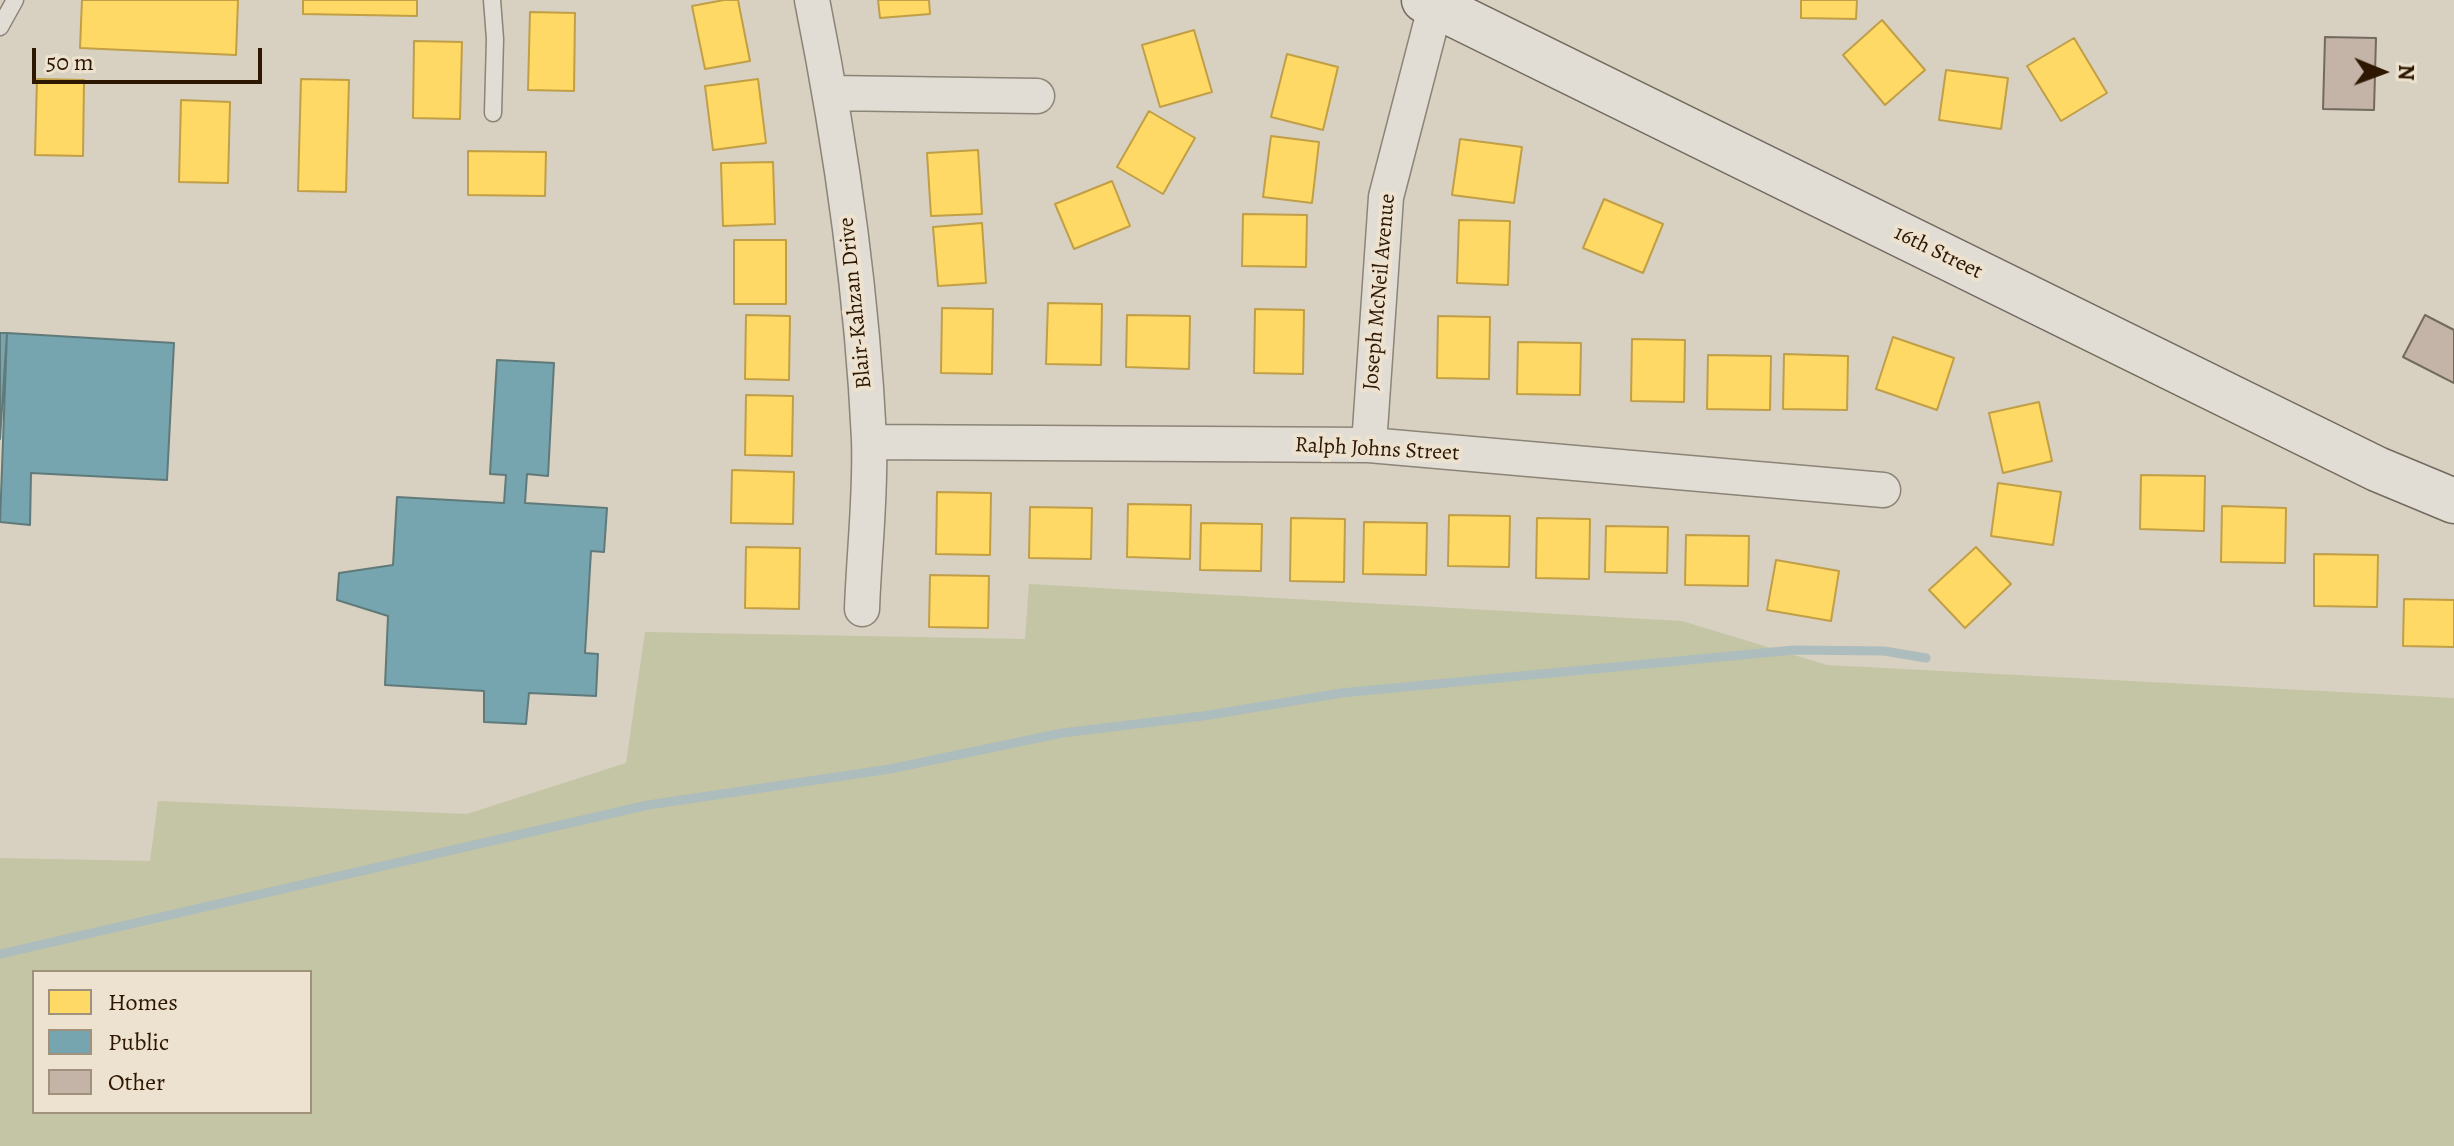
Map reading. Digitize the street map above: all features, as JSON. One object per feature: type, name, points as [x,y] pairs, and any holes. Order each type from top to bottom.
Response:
[{"type":"street","name":"Blair-Kahzan Drive","points":[[812,0],[830,93],[854,258],[869,442],[862,609]]},
{"type":"street","name":"Joseph McNeil Avenue","points":[[1369,445],[1386,197],[1432,2]]},
{"type":"street","name":"16th Street","points":[[1432,2],[2377,469],[2454,501]]},
{"type":"street","points":[[830,93],[1037,96]]},
{"type":"street","name":"Ralph Johns Street","points":[[869,442],[1369,445],[1883,490]]},
{"type":"lane","points":[[0,27],[15,0]]},
{"type":"lane","points":[[492,0],[495,39],[493,113]]},
{"type":"green space","points":[[1029,584],[1682,621],[1827,665],[2454,698],[2454,1146],[0,1146],[0,858],[150,861],[158,801],[467,814],[626,763],[645,632],[1025,639]]},
{"type":"building: Homes","points":[[82,0],[238,0],[236,55],[80,48]]},
{"type":"building: Homes","points":[[303,0],[417,0],[417,16],[303,14]]},
{"type":"building: Homes","points":[[738,0],[750,61],[705,69],[692,6]]},
{"type":"building: Homes","points":[[878,0],[929,0],[930,14],[880,18]]},
{"type":"building: Homes","points":[[1801,0],[1857,0],[1856,19],[1801,18]]},
{"type":"building: Homes","points":[[530,12],[575,13],[574,91],[528,90]]},
{"type":"building: Homes","points":[[1882,20],[1925,70],[1885,105],[1843,55]]},
{"type":"building: Homes","points":[[1194,30],[1212,92],[1160,107],[1142,45]]},
{"type":"building: Homes","points":[[2074,38],[2107,93],[2061,121],[2027,66]]},
{"type":"building: Homes","points":[[414,41],[462,42],[460,119],[413,118]]},
{"type":"building: Homes","points":[[1287,54],[1338,67],[1323,130],[1271,117]]},
{"type":"building: Homes","points":[[1946,70],[2008,78],[2001,129],[1939,120]]},
{"type":"building: Homes","points":[[37,79],[84,80],[83,156],[35,155]]},
{"type":"building: Homes","points":[[301,79],[349,80],[346,192],[298,191]]},
{"type":"building: Homes","points":[[758,79],[766,143],[713,150],[705,86]]},
{"type":"building: Homes","points":[[181,100],[230,102],[228,183],[179,182]]},
{"type":"building: Homes","points":[[1149,111],[1195,138],[1163,194],[1117,167]]},
{"type":"building: Homes","points":[[1271,136],[1319,142],[1312,203],[1263,197]]},
{"type":"building: Homes","points":[[1460,139],[1522,147],[1514,203],[1452,195]]},
{"type":"building: Homes","points":[[978,150],[982,214],[931,216],[927,153]]},
{"type":"building: Homes","points":[[468,151],[546,152],[545,196],[468,195]]},
{"type":"building: Homes","points":[[773,162],[775,224],[723,226],[721,163]]},
{"type":"building: Homes","points":[[1112,181],[1130,226],[1074,249],[1055,204]]},
{"type":"building: Homes","points":[[1604,199],[1663,224],[1643,273],[1583,248]]},
{"type":"building: Homes","points":[[1243,214],[1307,215],[1306,267],[1242,266]]},
{"type":"building: Homes","points":[[1459,220],[1510,221],[1508,285],[1457,283]]},
{"type":"building: Homes","points":[[982,223],[986,283],[938,286],[933,227]]},
{"type":"building: Homes","points":[[734,240],[786,240],[786,304],[734,304]]},
{"type":"building: Homes","points":[[1048,303],[1102,304],[1101,365],[1046,364]]},
{"type":"building: Homes","points":[[942,308],[993,309],[992,374],[941,373]]},
{"type":"building: Homes","points":[[1255,309],[1304,310],[1303,374],[1254,373]]},
{"type":"building: Homes","points":[[746,315],[790,316],[789,380],[745,379]]},
{"type":"building: Homes","points":[[1127,315],[1190,316],[1189,369],[1126,367]]},
{"type":"building: Homes","points":[[1438,316],[1490,317],[1489,379],[1437,378]]},
{"type":"building: Homes","points":[[1893,337],[1954,358],[1937,410],[1876,389]]},
{"type":"building: Homes","points":[[1632,339],[1685,340],[1684,402],[1631,401]]},
{"type":"building: Homes","points":[[1518,342],[1581,343],[1580,395],[1517,394]]},
{"type":"building: Homes","points":[[1784,354],[1848,356],[1847,410],[1783,409]]},
{"type":"building: Homes","points":[[1708,355],[1771,356],[1770,410],[1707,409]]},
{"type":"building: Homes","points":[[746,395],[793,396],[792,456],[745,455]]},
{"type":"building: Homes","points":[[2039,402],[2052,461],[2003,473],[1989,413]]},
{"type":"building: Homes","points":[[732,470],[794,472],[793,524],[731,523]]},
{"type":"building: Homes","points":[[2141,475],[2205,476],[2204,531],[2140,529]]},
{"type":"building: Homes","points":[[1998,483],[2061,492],[2053,545],[1991,536]]},
{"type":"building: Homes","points":[[937,492],[991,493],[990,555],[936,554]]},
{"type":"building: Homes","points":[[1128,504],[1191,505],[1190,559],[1127,557]]},
{"type":"building: Homes","points":[[2222,506],[2286,508],[2285,563],[2221,562]]},
{"type":"building: Homes","points":[[1030,507],[1092,508],[1091,559],[1029,558]]},
{"type":"building: Homes","points":[[1449,515],[1510,516],[1509,567],[1448,566]]},
{"type":"building: Homes","points":[[1291,518],[1345,519],[1344,582],[1290,581]]},
{"type":"building: Homes","points":[[1537,518],[1590,519],[1589,579],[1536,578]]},
{"type":"building: Homes","points":[[1364,522],[1427,523],[1426,575],[1363,574]]},
{"type":"building: Homes","points":[[1201,523],[1262,524],[1261,571],[1200,570]]},
{"type":"building: Homes","points":[[1606,526],[1668,527],[1667,573],[1605,572]]},
{"type":"building: Homes","points":[[1686,535],[1749,536],[1748,586],[1685,585]]},
{"type":"building: Homes","points":[[746,547],[800,548],[799,609],[745,608]]},
{"type":"building: Homes","points":[[1976,547],[2011,584],[1965,628],[1929,590]]},
{"type":"building: Homes","points":[[2314,554],[2378,555],[2377,607],[2314,606]]},
{"type":"building: Homes","points":[[1776,560],[1839,571],[1831,621],[1767,610]]},
{"type":"building: Homes","points":[[930,575],[989,576],[988,628],[929,627]]},
{"type":"building: Homes","points":[[2404,599],[2454,600],[2454,647],[2403,646]]},
{"type":"building: Public","points":[[0,333],[7,333],[0,439]]},
{"type":"building: Public","points":[[7,333],[174,343],[167,480],[31,473],[30,525],[0,522]]},
{"type":"building: Public","points":[[497,360],[554,363],[548,476],[527,474],[525,503],[607,508],[604,552],[591,551],[585,653],[598,654],[596,696],[529,693],[526,724],[484,722],[484,691],[385,685],[388,616],[337,600],[339,573],[393,565],[397,497],[504,503],[506,475],[490,474]]},
{"type":"building: Other","points":[[2325,37],[2376,38],[2374,110],[2323,109]]},
{"type":"building: Other","points":[[2425,315],[2454,330],[2454,383],[2403,357]]},
{"type":"waterway","points":[[0,954],[648,805],[890,769],[1062,733],[1203,716],[1341,693],[1794,650],[1884,651],[1926,658]]}]
